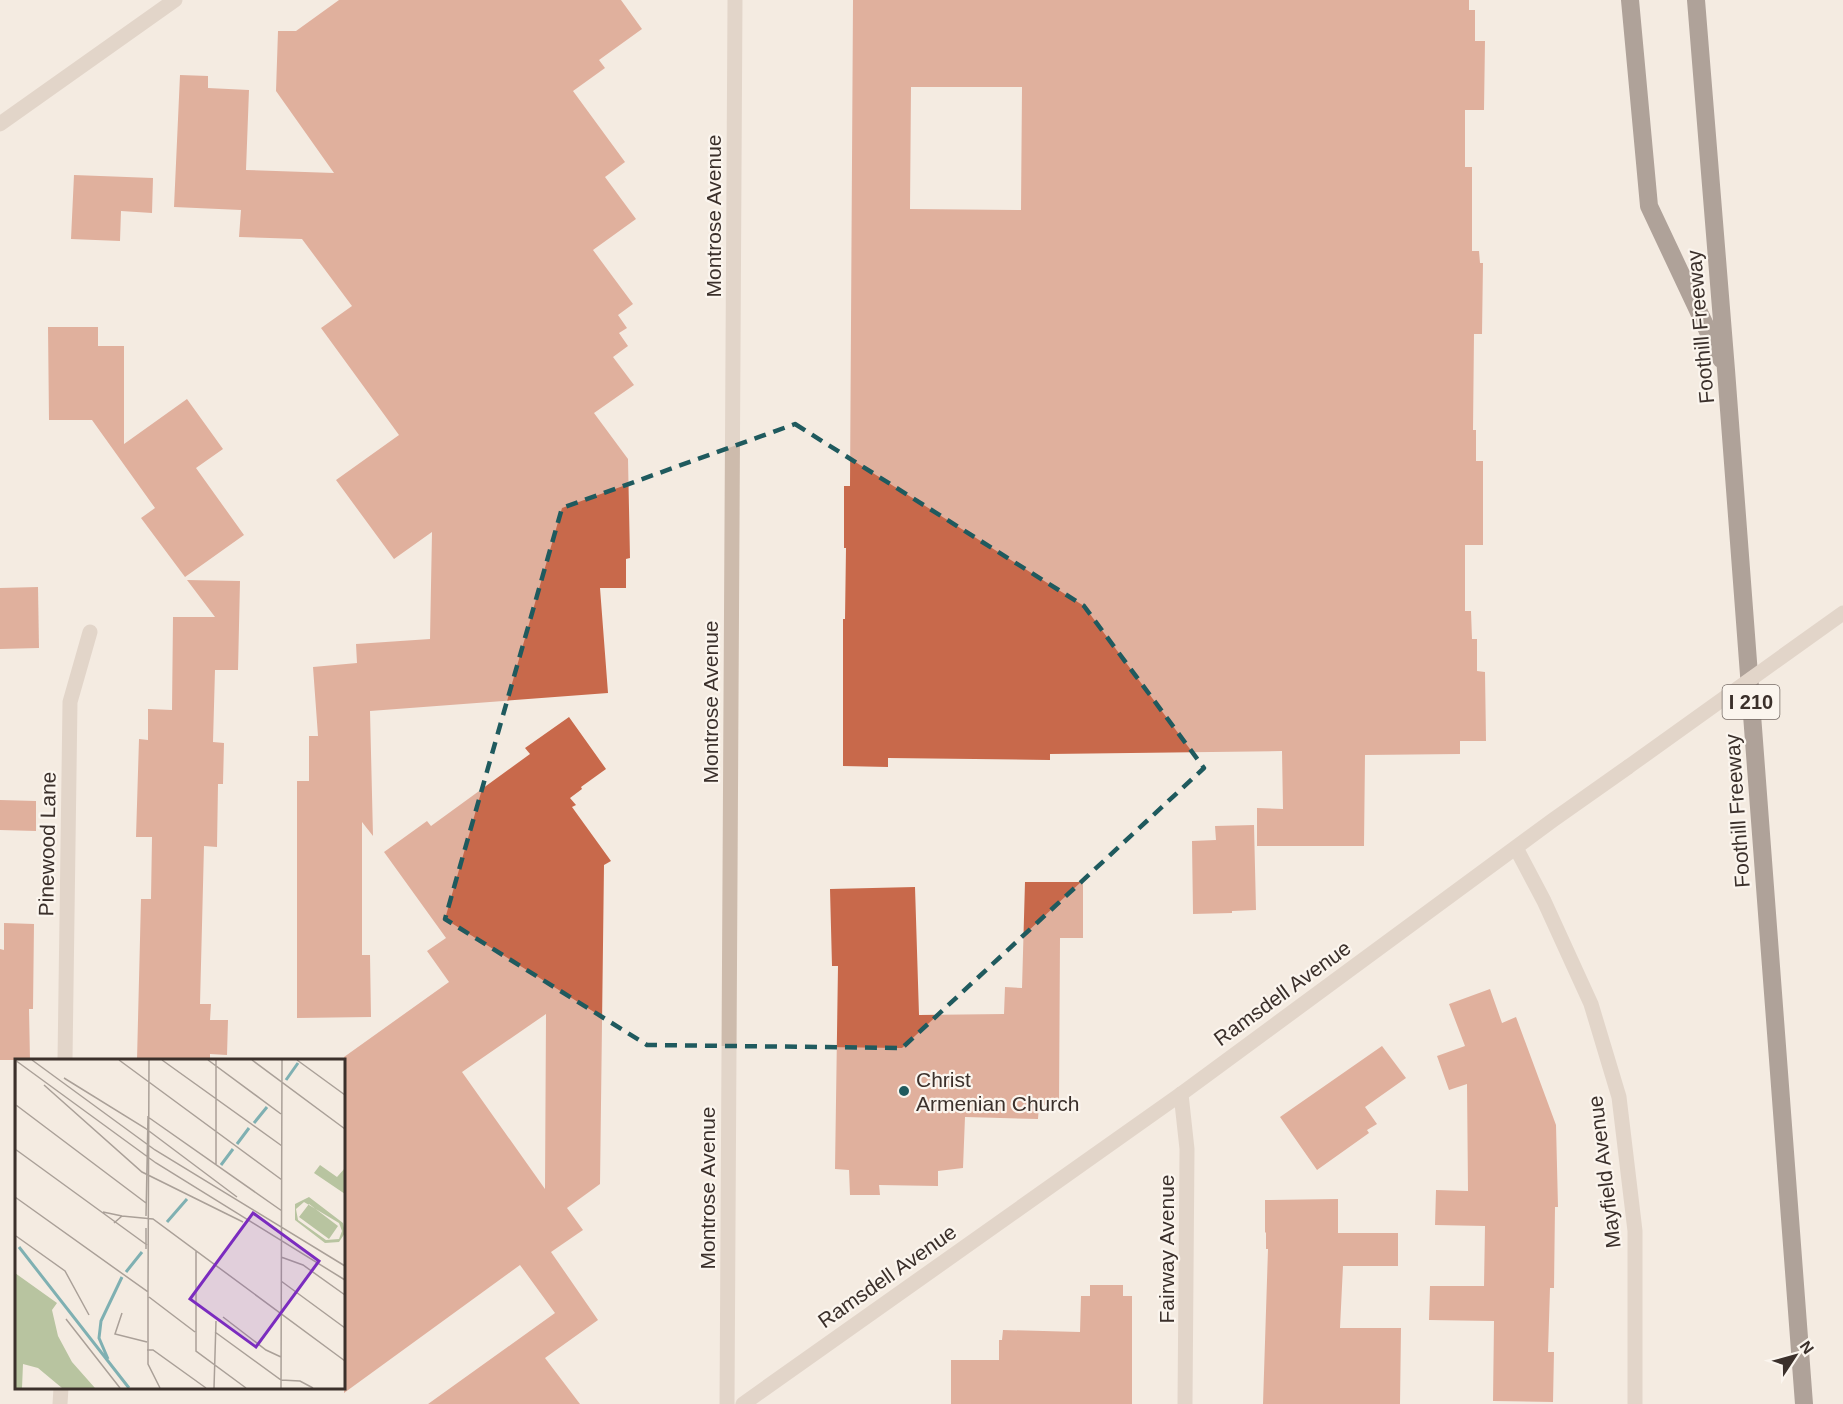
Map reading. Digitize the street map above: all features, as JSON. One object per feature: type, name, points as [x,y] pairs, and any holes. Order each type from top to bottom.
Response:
[{"type":"highway","points":[[1630,0],[1649,206],[1726,370]]},
{"type":"highway","name":"Foothill Freeway","points":[[1696,0],[1804,1404]]},
{"type":"street","points":[[0,124],[175,0]]},
{"type":"street","name":"Montrose Avenue","points":[[727,1404],[735,0]]},
{"type":"street","name":"Ramsdell Avenue","points":[[744,1404],[1180,1094],[1516,848],[1843,613]]},
{"type":"street","name":"Pinewood Lane","points":[[65,1059],[70,702],[90,632]]},
{"type":"street","name":"Mayfield Avenue","points":[[1516,848],[1544,901],[1591,1004],[1619,1097],[1635,1231],[1635,1404]]},
{"type":"street","name":"Fairway Avenue","points":[[1180,1094],[1187,1149],[1185,1404]]},
{"type":"highlighted area","points":[[795,424],[1084,606],[1204,768],[902,1048],[647,1045],[445,919],[562,508]]},
{"type":"building","points":[[339,0],[621,0],[642,29],[599,60],[605,68],[573,91],[625,162],[605,177],[636,219],[593,250],[633,304],[618,315],[627,328],[619,333],[628,346],[613,357],[634,385],[594,413],[628,459],[630,558],[626,559],[626,588],[600,588],[608,693],[370,711],[373,836],[362,822],[362,955],[370,955],[371,1017],[297,1018],[297,781],[309,781],[309,736],[318,736],[313,667],[357,663],[356,644],[430,639],[432,532],[394,559],[336,480],[399,435],[321,328],[352,306],[302,239],[239,237],[241,210],[174,207],[180,75],[208,76],[208,88],[249,90],[246,170],[334,173],[276,91],[278,31],[296,31]]},
{"type":"building","points":[[853,0],[1469,0],[1469,10],[1475,10],[1475,41],[1485,41],[1484,110],[1465,110],[1465,167],[1472,167],[1472,251],[1479,251],[1480,263],[1483,263],[1482,334],[1474,334],[1473,430],[1476,430],[1476,461],[1483,461],[1483,545],[1465,545],[1465,611],[1471,611],[1472,639],[1477,639],[1477,671],[1485,672],[1486,741],[1460,741],[1460,754],[1365,755],[1364,846],[1257,846],[1257,808],[1283,809],[1282,751],[1050,754],[1050,760],[888,758],[888,767],[843,766],[843,619],[845,619],[846,548],[844,548],[844,486],[850,486]],"holes":[[[911,87],[1022,87],[1021,210],[910,209]]]},
{"type":"building","points":[[74,175],[153,178],[152,213],[121,211],[120,241],[71,239]]},
{"type":"building","points":[[48,327],[98,327],[98,346],[124,346],[124,444],[187,399],[223,449],[196,468],[244,535],[185,577],[141,518],[155,508],[92,420],[49,420]]},
{"type":"building","points":[[187,580],[240,581],[238,670],[215,670],[213,742],[224,743],[223,784],[218,784],[217,847],[204,846],[200,1004],[211,1004],[210,1020],[228,1020],[227,1055],[210,1054],[210,1059],[137,1059],[141,899],[151,899],[152,837],[136,837],[139,739],[148,740],[148,709],[172,710],[173,617],[215,617]]},
{"type":"building","points":[[38,587],[39,648],[0,649],[0,588]]},
{"type":"building","points":[[569,717],[606,769],[570,798],[576,805],[572,807],[611,861],[604,865],[600,1184],[567,1208],[583,1230],[551,1252],[598,1320],[545,1358],[580,1404],[428,1404],[555,1313],[520,1265],[344,1393],[344,1057],[449,982],[427,951],[446,938],[384,852],[427,821],[431,826],[530,754],[525,748]],"holes":[[[546,1014],[545,1189],[462,1072]]]},
{"type":"building","points":[[0,800],[36,801],[36,831],[0,830]]},
{"type":"building","points":[[1254,825],[1256,910],[1193,914],[1192,841],[1216,840],[1215,826]]},
{"type":"building","points":[[1025,882],[1083,882],[1083,938],[1060,938],[1059,1105],[1039,1105],[1038,1119],[965,1117],[963,1168],[938,1171],[938,1186],[879,1185],[880,1195],[850,1195],[849,1170],[835,1169],[838,966],[832,966],[830,889],[915,887],[919,1015],[1004,1014],[1005,987],[1022,988]]},
{"type":"building","points":[[4,923],[34,924],[33,1009],[29,1009],[30,1059],[0,1060],[0,949],[4,950]]},
{"type":"building","points":[[1490,989],[1502,1023],[1516,1017],[1556,1125],[1558,1207],[1555,1207],[1554,1288],[1550,1288],[1548,1352],[1554,1352],[1553,1402],[1493,1401],[1494,1321],[1429,1320],[1430,1286],[1484,1286],[1485,1226],[1435,1225],[1436,1190],[1468,1191],[1467,1084],[1449,1090],[1437,1056],[1465,1046],[1449,1004]]},
{"type":"building","points":[[1382,1046],[1406,1078],[1365,1107],[1377,1124],[1367,1130],[1369,1133],[1317,1170],[1280,1117]]},
{"type":"building","points":[[1338,1199],[1338,1233],[1398,1233],[1398,1266],[1343,1266],[1340,1328],[1401,1328],[1400,1404],[1263,1404],[1268,1249],[1266,1249],[1265,1233],[1265,1200]]},
{"type":"building","points":[[1090,1285],[1123,1285],[1123,1296],[1132,1296],[1132,1404],[951,1404],[951,1360],[999,1360],[999,1340],[1002,1340],[1003,1330],[1080,1332],[1081,1296],[1090,1296]]},
{"type":"place","name":"Christ Armenian Church","points":[[904,1091]]}]
